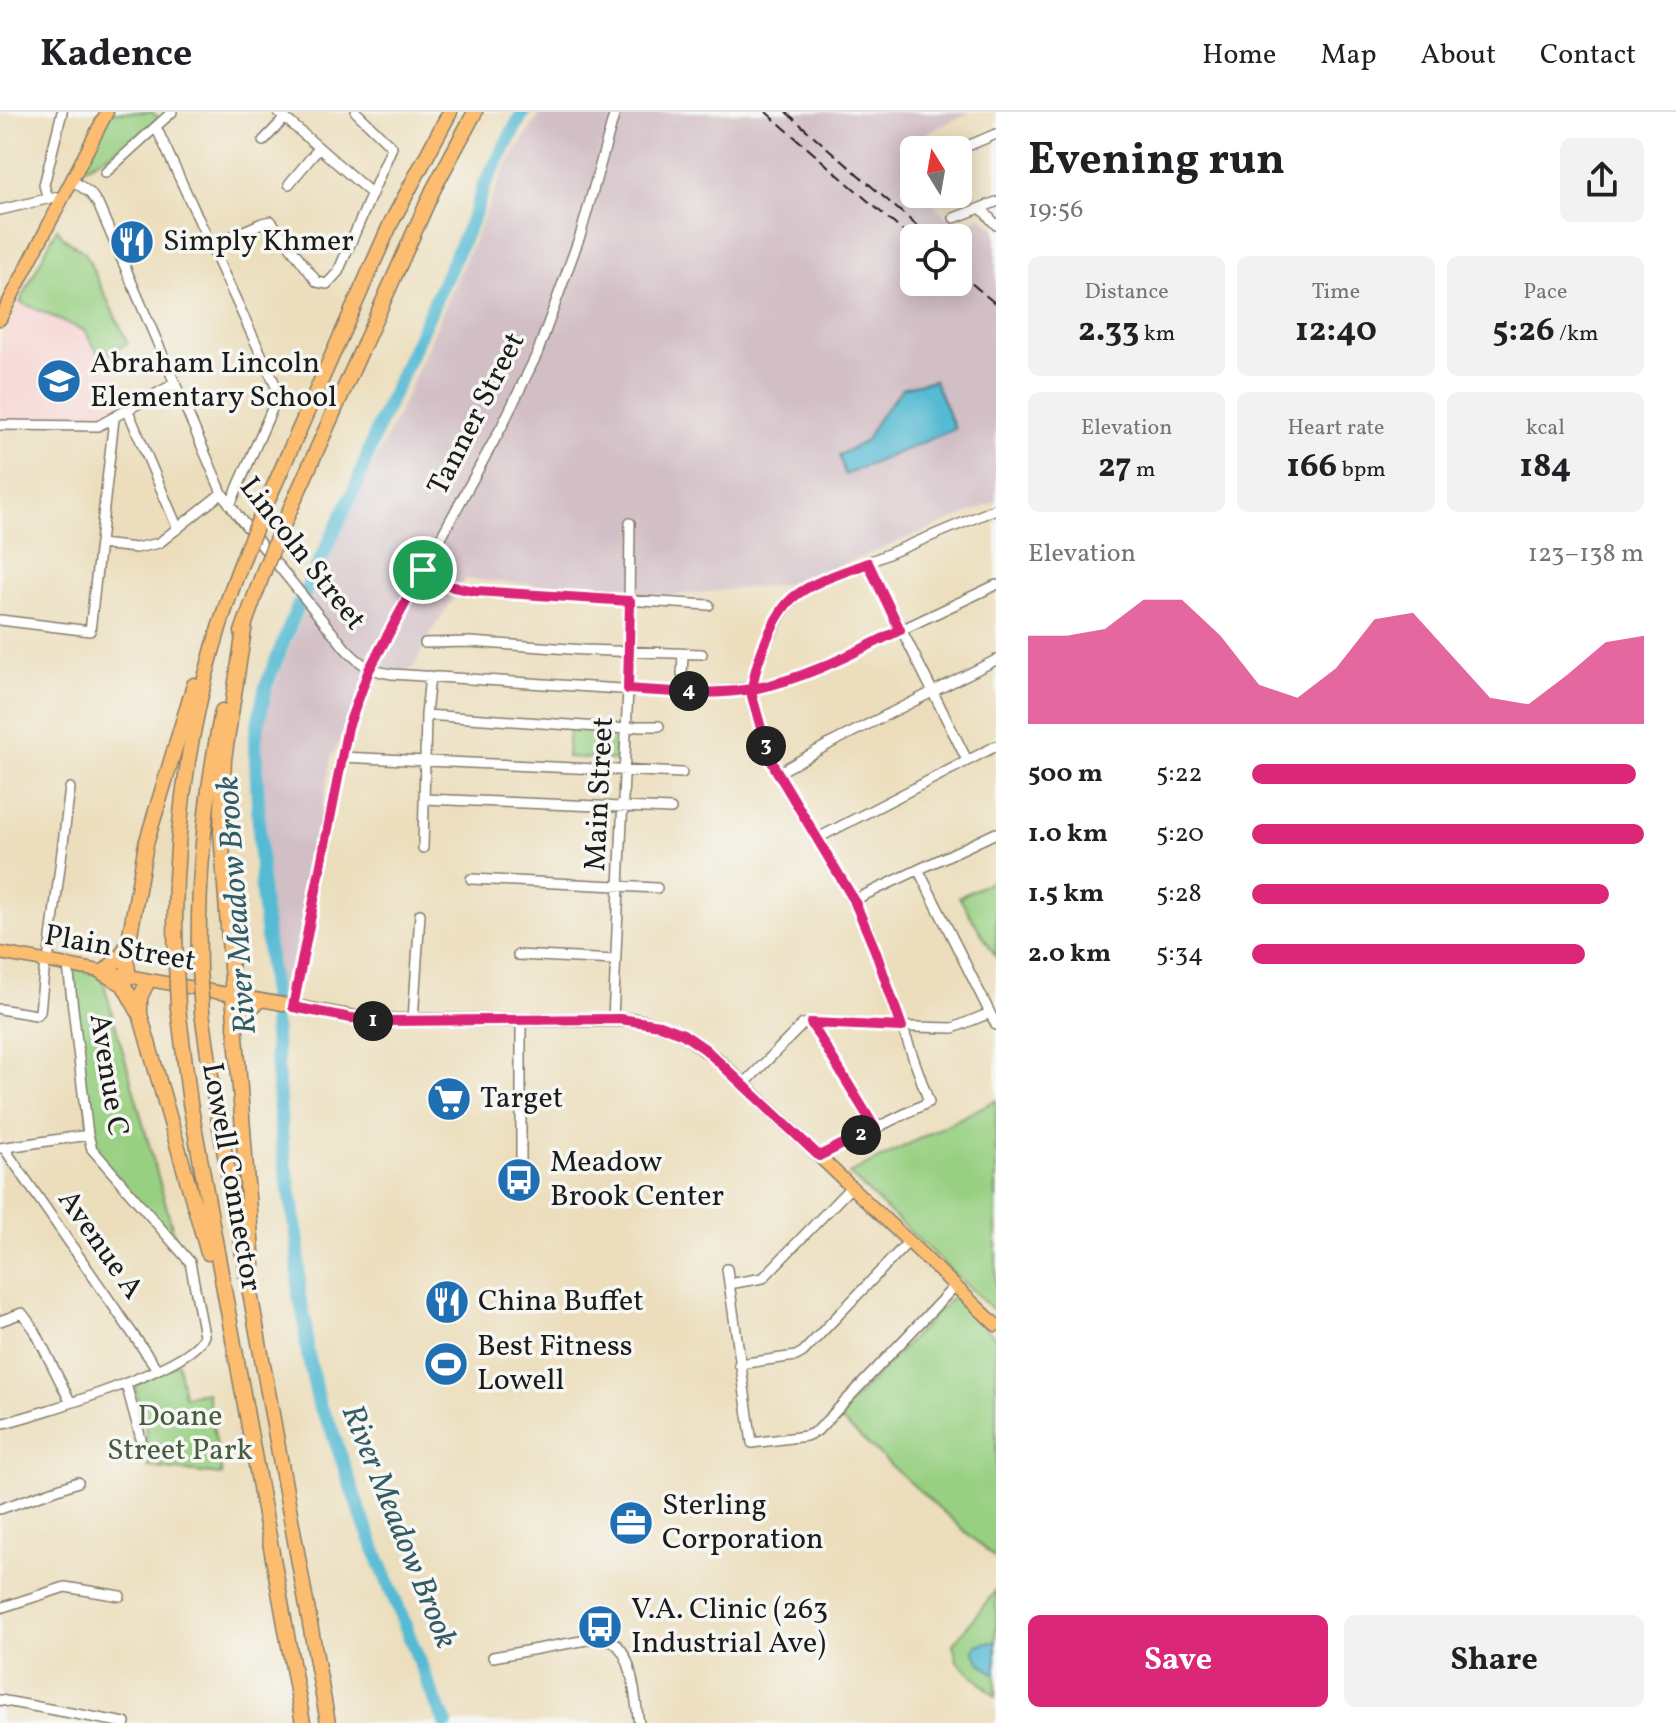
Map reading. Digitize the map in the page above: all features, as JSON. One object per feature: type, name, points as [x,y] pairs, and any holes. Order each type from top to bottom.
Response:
[{"type":"highway","name":"Lowell Connector","points":[[303,1723],[190,1103],[178,1008],[176,868],[187,767],[207,668],[232,588],[259,520],[391,223],[450,112]]},
{"type":"highway","name":"Lowell Connector","points":[[328,1723],[214,1094],[202,1012],[199,898],[206,808],[219,728],[245,624],[263,573],[433,190],[475,112]]},
{"type":"highway","points":[[129,977],[126,965],[128,941],[156,804],[206,646],[232,588]]},
{"type":"highway","points":[[245,624],[224,759],[221,846],[259,1338]]},
{"type":"highway","points":[[128,941],[121,956],[103,973],[123,984],[140,1014],[234,1342]]},
{"type":"highway","points":[[140,1014],[140,997],[148,981]]},
{"type":"highway","points":[[235,1028],[240,1016],[259,1001]]},
{"type":"main road","points":[[0,319],[107,112]]},
{"type":"main road","name":"Plain Street","points":[[0,953],[371,1020],[613,1019],[660,1025],[683,1034],[705,1049],[996,1325]]},
{"type":"street","points":[[48,199],[44,185],[62,112]]},
{"type":"street","points":[[105,173],[172,112]]},
{"type":"street","points":[[212,245],[271,221],[312,277],[317,282],[327,284],[338,272],[392,147],[356,112]]},
{"type":"street","name":"Tanner Street","points":[[288,1006],[352,712],[369,670],[502,426],[537,354],[577,244],[615,112]]},
{"type":"street","points":[[263,141],[282,115],[372,194]]},
{"type":"street","points":[[156,127],[279,393],[230,505]]},
{"type":"street","points":[[972,144],[996,134]]},
{"type":"street","points":[[289,184],[319,148]]},
{"type":"street","name":"Lincoln Street","points":[[72,180],[90,193],[98,204],[222,493],[345,648],[369,670],[628,689],[711,692],[764,686],[807,673],[996,585]]},
{"type":"street","points":[[0,210],[64,198]]},
{"type":"street","points":[[954,218],[996,202]]},
{"type":"street","points":[[981,208],[996,225]]},
{"type":"street","points":[[0,425],[90,427],[105,424],[174,384]]},
{"type":"street","points":[[128,411],[178,529]]},
{"type":"street","points":[[0,620],[90,631],[114,419]]},
{"type":"street","points":[[100,544],[136,548],[153,545],[222,493]]},
{"type":"street","points":[[819,1156],[929,1102],[854,900],[768,753],[752,696],[754,672],[759,656],[792,598],[809,587],[996,509]]},
{"type":"street","name":"Main Street","points":[[613,1019],[627,729],[630,523]]},
{"type":"street","points":[[868,563],[967,760]]},
{"type":"street","points":[[423,570],[453,587],[475,591],[709,605]]},
{"type":"street","points":[[425,643],[470,642],[702,654]]},
{"type":"street","points":[[682,674],[683,655]]},
{"type":"street","points":[[778,773],[996,660]]},
{"type":"street","points":[[423,848],[426,715],[430,676]]},
{"type":"street","points":[[426,715],[627,729],[659,726]]},
{"type":"street","points":[[816,839],[996,746]]},
{"type":"street","points":[[341,757],[682,773]]},
{"type":"street","points":[[0,1009],[36,1015],[40,1012],[70,788]]},
{"type":"street","points":[[424,799],[671,809]]},
{"type":"street","points":[[854,900],[996,833]]},
{"type":"street","points":[[919,871],[996,1025]]},
{"type":"street","points":[[471,879],[657,888]]},
{"type":"street","points":[[413,1020],[420,914]]},
{"type":"street","points":[[518,955],[615,960]]},
{"type":"street","name":"Avenue C","points":[[68,966],[92,1149],[193,1267],[204,1329],[202,1342],[190,1352],[157,1369]]},
{"type":"street","points":[[744,1084],[800,1025],[960,1028],[990,1013]]},
{"type":"street","points":[[521,1019],[521,1185]]},
{"type":"street","points":[[811,1023],[875,1128]]},
{"type":"street","points":[[2,1148],[88,1135]]},
{"type":"street","name":"Avenue A","points":[[2,1148],[157,1369]]},
{"type":"street","points":[[729,1284],[763,1278],[851,1187]]},
{"type":"street","points":[[739,1364],[796,1356],[803,1352],[909,1241]]},
{"type":"street","points":[[727,1269],[752,1443],[806,1436],[817,1431],[955,1286]]},
{"type":"street","points":[[0,1321],[22,1313],[34,1329],[70,1401]]},
{"type":"street","points":[[0,1424],[126,1384],[157,1369]]},
{"type":"street","points":[[126,1384],[141,1439]]},
{"type":"street","points":[[0,1509],[78,1482]]},
{"type":"street","points":[[0,1608],[65,1587],[120,1596]]},
{"type":"street","points":[[493,1657],[610,1638],[619,1644],[625,1655],[639,1723]]},
{"type":"street","points":[[0,1700],[125,1723]]},
{"type":"shaded area","points":[[541,112],[971,112],[921,136],[900,136],[900,208],[937,208],[954,224],[900,224],[900,296],[972,296],[972,224],[969,224],[980,216],[996,229],[996,502],[797,583],[667,596],[466,579],[434,628],[413,668],[375,678],[331,757],[291,996],[277,992],[260,765],[263,715],[301,619],[407,394],[507,164]]},
{"type":"shaded area","name":"Abraham Lincoln Elementary School","points":[[20,302],[85,331],[101,358],[106,355],[127,404],[98,422],[0,419],[0,345]]},
{"type":"green space","points":[[105,112],[152,112],[159,118],[129,143],[75,173]]},
{"type":"green space","points":[[57,228],[63,237],[85,253],[128,343],[101,358],[85,331],[20,302]]},
{"type":"green space","points":[[569,727],[617,730],[615,760],[567,757]]},
{"type":"green space","points":[[996,879],[996,957],[959,897]]},
{"type":"green space","points":[[68,966],[102,977],[178,1248],[92,1149]]},
{"type":"green space","points":[[996,1100],[996,1313],[849,1174]]},
{"type":"green space","points":[[952,1297],[996,1338],[996,1559],[837,1417]]},
{"type":"green space","name":"Doane Street Park","points":[[178,1363],[184,1396],[207,1392],[222,1475],[148,1467],[145,1422],[134,1385]]},
{"type":"green space","points":[[996,1590],[996,1697],[957,1661],[953,1644]]},
{"type":"water","points":[[934,380],[955,429],[845,475],[839,455],[866,441],[877,420],[902,388]]},
{"type":"water","points":[[996,1642],[996,1675],[980,1662],[973,1651],[977,1645]]},
{"type":"waterway","name":"River Meadow Brook","points":[[446,1723],[360,1512],[330,1425],[319,1405],[307,1350],[299,1295],[298,1242],[282,1143],[262,892],[255,740],[266,686],[295,613],[358,482],[377,429],[475,213],[484,186],[523,112]]},
{"type":"railway","points":[[766,112],[900,229]]},
{"type":"railway","points":[[786,112],[915,224]]},
{"type":"railway","points":[[972,284],[996,304]]},
{"type":"place","name":"Simply Khmer","points":[[132,242]]},
{"type":"place","name":"Abraham Lincoln Elementary School","points":[[59,381]]},
{"type":"place","name":"Target","points":[[449,1099]]},
{"type":"place","name":"Meadow Brook Center","points":[[519,1180]]},
{"type":"place","name":"China Buffet","points":[[447,1302]]},
{"type":"place","name":"Best Fitness Lowell","points":[[446,1364]]},
{"type":"place","name":"Sterling Corporation","points":[[631,1523]]},
{"type":"place","name":"V.A. Clinic (263 Industrial Ave)","points":[[600,1627]]},
{"type":"route","points":[[423,570],[369,670],[348,727],[293,1007],[351,1018],[389,1021],[620,1019],[660,1025],[683,1034],[705,1049],[819,1156],[875,1128],[811,1023],[902,1027],[865,922],[775,768],[752,696],[752,690],[752,682],[759,656],[792,598],[809,587],[868,563],[900,630],[790,679],[757,688],[745,690],[715,692],[628,689],[630,601],[475,591],[453,587],[423,570]]}]
